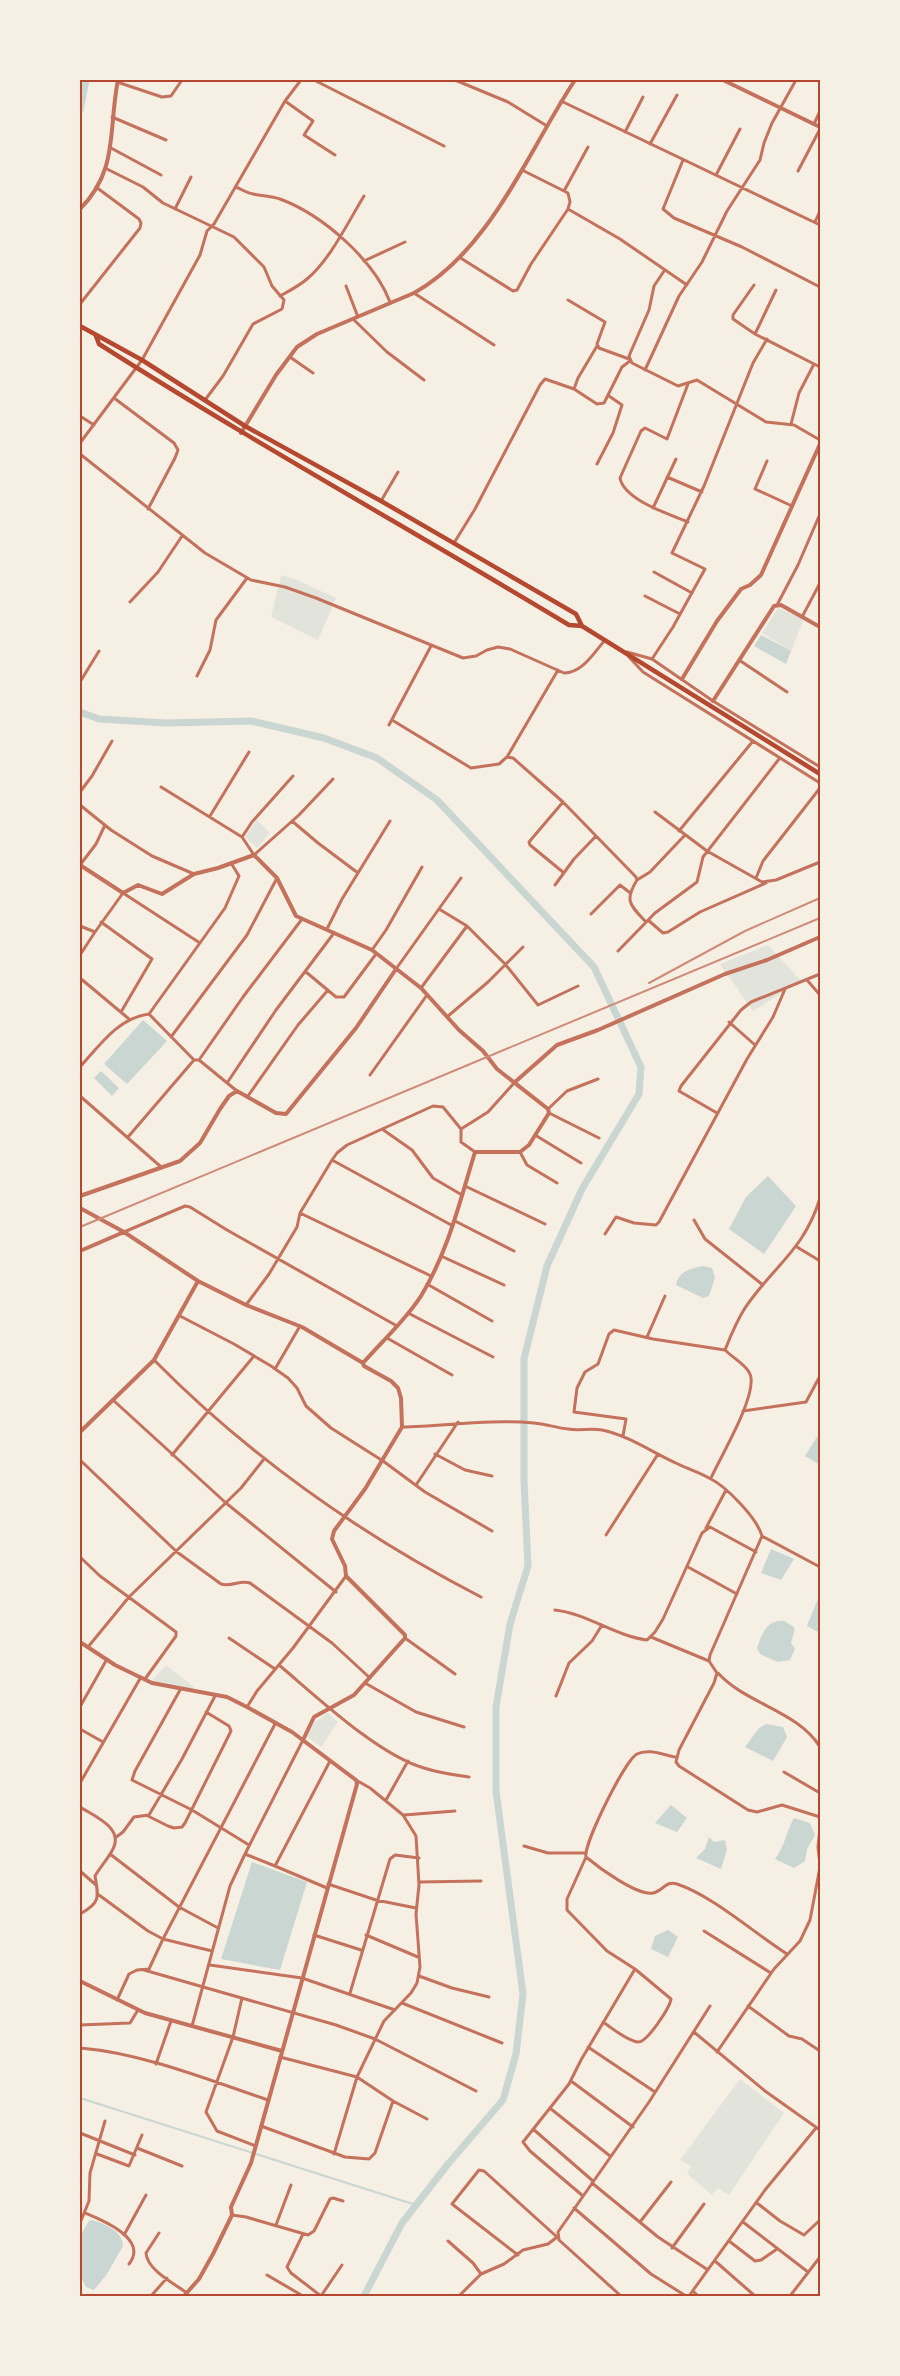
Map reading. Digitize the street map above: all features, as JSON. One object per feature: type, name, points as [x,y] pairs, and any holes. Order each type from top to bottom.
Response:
[{"type":"main road","points":[[80,326],[142,360],[245,426],[381,501],[576,614],[582,626]]},
{"type":"main road","points":[[96,336],[99,344],[241,433],[402,525],[569,625],[582,626],[820,774]]},
{"type":"street","points":[[80,209],[107,168],[111,148],[112,117],[117,81],[162,97],[170,96],[182,80]]},
{"type":"street","points":[[80,443],[142,360],[200,255],[207,231],[236,186],[285,101],[301,80]]},
{"type":"street","points":[[314,80],[444,146]]},
{"type":"street","points":[[455,80],[508,102],[547,126]]},
{"type":"street","points":[[241,433],[276,376],[297,347],[317,334],[359,318],[429,285],[459,257],[480,234],[522,170],[575,80]]},
{"type":"street","points":[[723,80],[782,107],[820,128],[798,171]]},
{"type":"street","points":[[645,370],[680,296],[702,262],[714,235],[742,187],[760,160],[764,143],[796,80]]},
{"type":"street","points":[[650,144],[677,95]]},
{"type":"street","points":[[625,132],[643,97]]},
{"type":"street","points":[[285,101],[313,121],[304,135],[334,154]]},
{"type":"street","points":[[561,101],[820,225]]},
{"type":"street","points":[[814,124],[820,111]]},
{"type":"street","points":[[112,117],[166,140]]},
{"type":"street","points":[[716,175],[740,129]]},
{"type":"street","points":[[564,191],[588,147]]},
{"type":"street","points":[[111,148],[161,175]]},
{"type":"street","points":[[683,160],[662,208],[674,218],[714,235],[820,287]]},
{"type":"street","points":[[107,168],[143,187],[163,203],[234,237],[264,267],[272,286],[284,300],[282,309],[253,324],[223,376],[205,400]]},
{"type":"street","points":[[459,257],[516,291],[568,209],[570,197],[564,191],[522,170]]},
{"type":"street","points":[[175,209],[191,177]]},
{"type":"street","points":[[236,186],[252,194],[279,198],[324,223],[364,261],[384,286],[390,302]]},
{"type":"street","points":[[80,304],[140,228],[141,223],[139,219],[96,187]]},
{"type":"street","points":[[280,296],[308,279],[341,238],[346,225],[364,196]]},
{"type":"street","points":[[568,209],[620,239],[687,285]]},
{"type":"street","points":[[815,222],[820,210]]},
{"type":"street","points":[[364,261],[405,242]]},
{"type":"street","points":[[454,543],[475,509],[540,385],[545,379],[574,389],[601,405],[604,403],[622,366],[629,360],[649,310],[654,286],[664,270]]},
{"type":"street","points":[[754,285],[733,315],[736,323],[820,366]]},
{"type":"street","points":[[346,286],[359,318]]},
{"type":"street","points":[[755,334],[776,290]]},
{"type":"street","points":[[414,293],[494,345]]},
{"type":"street","points":[[568,300],[605,322],[597,346],[578,378],[574,389]]},
{"type":"street","points":[[353,320],[387,352],[424,380]]},
{"type":"street","points":[[652,659],[680,614],[705,568],[672,552],[702,492],[753,363],[767,339]]},
{"type":"street","points":[[597,346],[629,360],[678,386],[697,380],[766,422],[791,424],[820,442],[761,575],[750,586],[741,588],[717,621],[682,679]]},
{"type":"street","points":[[290,357],[313,373]]},
{"type":"street","points":[[791,424],[799,393],[814,364]]},
{"type":"street","points":[[688,383],[667,439],[645,428],[641,431],[620,478],[625,488],[634,496],[653,508],[688,522]]},
{"type":"street","points":[[597,464],[613,433],[622,405],[621,402],[608,396]]},
{"type":"street","points":[[114,398],[174,443],[178,450],[148,509]]},
{"type":"street","points":[[80,416],[94,424]]},
{"type":"street","points":[[80,454],[182,536],[212,558],[247,578],[316,598],[463,658],[476,656],[498,647],[510,649],[558,670],[572,673],[605,640]]},
{"type":"street","points":[[653,508],[676,459]]},
{"type":"street","points":[[767,461],[755,489],[792,506]]},
{"type":"street","points":[[381,501],[398,472]]},
{"type":"street","points":[[667,477],[702,492]]},
{"type":"street","points":[[713,700],[777,605],[798,565],[820,514]]},
{"type":"street","points":[[130,602],[158,572],[182,536]]},
{"type":"street","points":[[654,572],[692,593]]},
{"type":"street","points":[[197,676],[210,650],[216,620],[247,578]]},
{"type":"street","points":[[802,617],[820,583]]},
{"type":"street","points":[[645,596],[680,614]]},
{"type":"street","points":[[777,605],[820,627]]},
{"type":"street","points":[[389,725],[431,646]]},
{"type":"street","points":[[624,651],[652,659],[713,700],[820,767]]},
{"type":"street","points":[[624,651],[643,672],[820,783]]},
{"type":"street","points":[[80,682],[99,652]]},
{"type":"street","points":[[739,660],[787,692]]},
{"type":"street","points":[[392,720],[471,768],[495,765],[507,757],[558,670]]},
{"type":"street","points":[[80,792],[92,776],[112,741]]},
{"type":"street","points":[[679,831],[752,742]]},
{"type":"street","points":[[210,816],[249,752]]},
{"type":"street","points":[[507,757],[513,758],[563,802],[638,880]]},
{"type":"street","points":[[618,951],[647,921],[696,882],[703,857],[707,851],[779,759]]},
{"type":"street","points":[[242,837],[252,822],[293,776]]},
{"type":"street","points":[[80,955],[101,922],[123,893],[138,885],[162,894],[194,874],[254,855],[292,821],[332,779]]},
{"type":"street","points":[[161,788],[242,837],[254,855],[277,878],[288,904],[296,916],[372,950],[421,988],[446,1017],[483,1051],[497,1069],[549,1111],[599,1138]]},
{"type":"street","points":[[756,878],[764,861],[820,788]]},
{"type":"street","points":[[563,802],[529,842],[530,846],[564,873]]},
{"type":"street","points":[[80,805],[105,825],[152,856],[194,874]]},
{"type":"street","points":[[655,812],[707,851],[766,883]]},
{"type":"street","points":[[292,821],[358,873]]},
{"type":"street","points":[[326,929],[390,821]]},
{"type":"street","points":[[105,825],[96,844],[80,865],[200,943]]},
{"type":"street","points":[[629,892],[638,880],[650,872],[685,835]]},
{"type":"street","points":[[555,885],[596,836]]},
{"type":"street","points":[[591,914],[620,885],[629,892],[633,906],[647,921],[663,933],[668,932],[700,912],[820,862]]},
{"type":"street","points":[[80,1067],[129,1019],[149,1014],[225,908],[238,882],[238,873],[231,863]]},
{"type":"street","points":[[372,950],[386,930],[422,867]]},
{"type":"street","points":[[171,1037],[247,935],[277,878]]},
{"type":"street","points":[[149,1014],[194,1060],[199,1060],[237,1091],[276,1113],[286,1114],[356,1028],[461,878]]},
{"type":"street","points":[[439,908],[466,926],[505,964],[538,1005],[578,986]]},
{"type":"street","points":[[199,1060],[243,997],[302,920]]},
{"type":"street","points":[[101,922],[152,959],[121,1012]]},
{"type":"street","points":[[80,926],[95,932]]},
{"type":"street","points":[[421,988],[466,926]]},
{"type":"street","points":[[227,1083],[276,1010],[335,932]]},
{"type":"street","points":[[460,1129],[488,1112],[515,1082],[557,1045],[598,1030],[725,974],[767,960],[820,936]]},
{"type":"street","points":[[446,1017],[523,948]]},
{"type":"street","points":[[306,972],[336,997],[344,997],[376,954]]},
{"type":"street","points":[[717,1114],[680,1091],[680,1089],[729,1022],[752,1002],[820,974]]},
{"type":"street","points":[[80,978],[129,1019]]},
{"type":"street","points":[[807,980],[820,995]]},
{"type":"street","points":[[605,1234],[616,1217],[634,1223],[652,1225],[659,1222],[755,1045],[773,1017],[785,989]]},
{"type":"street","points":[[248,1096],[298,1025],[328,990]]},
{"type":"street","points":[[370,1075],[427,995]]},
{"type":"street","points":[[729,1022],[755,1045]]},
{"type":"street","points":[[128,1137],[194,1060]]},
{"type":"street","points":[[246,1305],[279,1258],[297,1227],[300,1213],[332,1160],[347,1145],[410,1115],[438,1105],[443,1107],[460,1129],[461,1142],[475,1152],[520,1152],[535,1135],[549,1111],[567,1090],[598,1079]]},
{"type":"street","points":[[80,1196],[180,1160],[200,1143],[229,1096],[237,1091]]},
{"type":"street","points":[[80,1096],[160,1166]]},
{"type":"street","points":[[382,1129],[412,1150],[433,1178],[462,1195]]},
{"type":"street","points":[[535,1135],[581,1163]]},
{"type":"street","points":[[363,1363],[398,1327],[427,1284],[454,1224],[475,1152]]},
{"type":"street","points":[[520,1152],[527,1165],[557,1182]]},
{"type":"street","points":[[332,1160],[454,1224],[514,1251]]},
{"type":"street","points":[[465,1186],[545,1224]]},
{"type":"street","points":[[726,1350],[736,1323],[764,1285],[807,1233],[820,1198]]},
{"type":"street","points":[[80,1251],[185,1206],[190,1206],[227,1230],[398,1327]]},
{"type":"street","points":[[80,1208],[124,1232],[198,1281],[246,1305],[300,1326],[363,1363],[364,1366],[398,1388],[401,1398],[402,1427],[365,1489],[334,1531],[332,1539],[345,1566],[346,1576],[336,1592],[257,1691],[247,1707]]},
{"type":"street","points":[[300,1213],[431,1276]]},
{"type":"street","points":[[694,1220],[705,1239],[764,1285]]},
{"type":"street","points":[[797,1247],[820,1261]]},
{"type":"street","points":[[441,1256],[504,1285]]},
{"type":"street","points":[[80,1432],[154,1360],[198,1281]]},
{"type":"street","points":[[427,1284],[492,1321]]},
{"type":"street","points":[[647,1337],[665,1296]]},
{"type":"street","points":[[408,1313],[493,1357]]},
{"type":"street","points":[[180,1316],[234,1344],[275,1369],[297,1388],[301,1400],[312,1413],[331,1428],[416,1485],[492,1532]]},
{"type":"street","points":[[275,1369],[300,1326]]},
{"type":"street","points":[[623,1436],[626,1419],[574,1412],[577,1388],[584,1372],[598,1364],[609,1334],[614,1330],[726,1350],[746,1368],[751,1377],[750,1390],[743,1411],[711,1478]]},
{"type":"street","points":[[387,1338],[452,1375]]},
{"type":"street","points":[[172,1455],[254,1356]]},
{"type":"street","points":[[154,1360],[208,1412],[264,1459],[311,1494],[437,1574],[481,1597]]},
{"type":"street","points":[[743,1411],[806,1402],[820,1376]]},
{"type":"street","points":[[113,1400],[226,1503],[336,1592]]},
{"type":"street","points":[[402,1427],[458,1422],[500,1422],[536,1423],[570,1430],[602,1430],[623,1436],[711,1478],[726,1490],[760,1529],[762,1536],[709,1661]]},
{"type":"street","points":[[416,1485],[458,1422]]},
{"type":"street","points":[[435,1454],[465,1470],[492,1476]]},
{"type":"street","points":[[606,1535],[658,1454]]},
{"type":"street","points":[[88,1647],[129,1596],[226,1503],[264,1459]]},
{"type":"street","points":[[80,1460],[177,1552],[221,1584],[227,1586],[239,1582],[250,1583],[332,1644],[370,1678]]},
{"type":"street","points":[[555,1610],[584,1617],[632,1638],[647,1640],[663,1619],[702,1533],[726,1490]]},
{"type":"street","points":[[706,1528],[710,1527],[756,1552]]},
{"type":"street","points":[[762,1536],[820,1567]]},
{"type":"street","points":[[80,1558],[100,1576],[177,1634],[143,1678],[80,1783]]},
{"type":"street","points":[[688,1567],[737,1594]]},
{"type":"street","points":[[346,1576],[405,1635],[405,1638],[455,1674]]},
{"type":"street","points":[[556,1696],[566,1667],[592,1641],[603,1625]]},
{"type":"street","points":[[651,1637],[709,1661],[725,1681],[754,1701],[804,1729],[820,1747]]},
{"type":"street","points":[[229,1638],[275,1669]]},
{"type":"street","points":[[192,2026],[204,1988],[230,1886],[314,1717],[354,1695],[405,1638]]},
{"type":"street","points":[[80,1642],[107,1660],[143,1678],[180,1690],[227,1698],[292,1732],[386,1800],[403,1815],[416,1836],[419,1858],[416,1908],[419,1976],[411,1994],[384,2021],[356,2077],[334,2154]]},
{"type":"street","points":[[81,1705],[107,1660]]},
{"type":"street","points":[[278,1665],[329,1708],[379,1744],[423,1768],[469,1777]]},
{"type":"street","points":[[675,1757],[714,1683],[717,1673]]},
{"type":"street","points":[[365,1683],[416,1712],[464,1727]]},
{"type":"street","points":[[180,1690],[132,1777],[134,1782],[192,1810],[249,1845]]},
{"type":"street","points":[[148,1816],[215,1696]]},
{"type":"street","points":[[115,1838],[123,1832],[134,1817],[148,1816],[174,1828],[182,1827],[231,1731],[229,1726],[206,1712]]},
{"type":"street","points":[[144,1970],[149,1969],[152,1965],[163,1939],[275,1724]]},
{"type":"street","points":[[80,1729],[103,1742]]},
{"type":"street","points":[[603,2022],[630,2039],[638,2042],[642,2041],[671,2001],[668,1995],[636,1969],[608,1951],[567,1910],[568,1899],[585,1855],[618,1781],[635,1754],[653,1752],[675,1757]]},
{"type":"street","points":[[675,1757],[679,1766],[748,1810],[757,1812],[782,1805],[820,1817]]},
{"type":"street","points":[[275,1866],[330,1761]]},
{"type":"street","points":[[386,1800],[408,1761]]},
{"type":"street","points":[[784,1772],[820,1793]]},
{"type":"street","points":[[159,2233],[146,2257],[150,2264],[185,2295],[199,2279],[232,2216],[231,2207],[251,2163],[356,1780]]},
{"type":"street","points":[[80,1807],[105,1822],[113,1830],[115,1838],[114,1847],[95,1876],[98,1895],[96,1902],[80,1914]]},
{"type":"street","points":[[403,1815],[455,1811]]},
{"type":"street","points":[[717,2052],[771,1974],[800,1940],[810,1920],[820,1866],[818,1847],[820,1828]]},
{"type":"street","points":[[524,1846],[548,1853],[585,1855],[613,1877],[650,1892],[658,1890],[667,1884],[677,1884],[705,1898],[787,1954]]},
{"type":"street","points":[[110,1854],[179,1908],[218,1928]]},
{"type":"street","points":[[245,1854],[327,1886],[376,1900],[416,1908]]},
{"type":"street","points":[[350,1993],[376,1900],[392,1856],[419,1858]]},
{"type":"street","points":[[80,1871],[97,1886]]},
{"type":"street","points":[[419,1882],[481,1881]]},
{"type":"street","points":[[98,1895],[148,1932],[163,1939],[213,1951]]},
{"type":"street","points":[[704,1931],[771,1974]]},
{"type":"street","points":[[314,1935],[362,1950]]},
{"type":"street","points":[[366,1936],[419,1957]]},
{"type":"street","points":[[210,1965],[302,1978],[350,1993],[394,2010]]},
{"type":"street","points":[[583,2196],[525,2147],[523,2142],[571,2081],[588,2047],[636,1969]]},
{"type":"street","points":[[117,2000],[129,1974],[137,1970],[144,1970],[292,2012],[375,2039],[476,2091]]},
{"type":"street","points":[[419,1976],[452,1988],[489,1997]]},
{"type":"street","points":[[80,1981],[138,2010],[171,2021],[282,2051]]},
{"type":"street","points":[[242,1998],[233,2038],[207,2106],[206,2115],[210,2117],[217,2131],[256,2146]]},
{"type":"street","points":[[402,2003],[502,2043]]},
{"type":"street","points":[[458,2296],[481,2274],[504,2264],[523,2250],[548,2244],[557,2236],[574,2208],[632,2127],[710,2006]]},
{"type":"street","points":[[748,2006],[789,2036],[802,2039],[820,2051]]},
{"type":"street","points":[[80,2025],[130,2023],[138,2010]]},
{"type":"street","points":[[156,2064],[171,2021]]},
{"type":"street","points":[[694,2032],[764,2091],[820,2130]]},
{"type":"street","points":[[588,2047],[655,2092]]},
{"type":"street","points":[[80,2048],[95,2049],[156,2064],[268,2100]]},
{"type":"street","points":[[280,2057],[356,2077],[393,2101],[427,2119]]},
{"type":"street","points":[[571,2081],[632,2127]]},
{"type":"street","points":[[261,2126],[334,2154],[360,2160],[373,2157],[393,2101]]},
{"type":"street","points":[[551,2108],[610,2156]]},
{"type":"street","points":[[80,2223],[88,2201],[90,2173],[105,2121]]},
{"type":"street","points":[[574,2208],[651,2274],[688,2296],[693,2292],[757,2203],[816,2128]]},
{"type":"street","points":[[533,2129],[592,2182],[672,2248],[708,2270]]},
{"type":"street","points":[[80,2133],[135,2154]]},
{"type":"street","points":[[97,2154],[128,2166],[131,2165],[142,2136]]},
{"type":"street","points":[[137,2148],[182,2166]]},
{"type":"street","points":[[518,2255],[452,2204],[479,2170],[484,2171],[621,2296]]},
{"type":"street","points":[[640,2222],[671,2182]]},
{"type":"street","points":[[276,2225],[292,2185]]},
{"type":"street","points":[[124,2235],[146,2195]]},
{"type":"street","points":[[232,2216],[276,2225],[303,2234],[312,2234],[330,2199],[343,2201]]},
{"type":"street","points":[[757,2203],[780,2221],[804,2235],[820,2220]]},
{"type":"street","points":[[672,2248],[704,2204]]},
{"type":"street","points":[[85,2213],[116,2228],[124,2235],[135,2252],[129,2264]]},
{"type":"street","points":[[743,2222],[808,2272]]},
{"type":"street","points":[[303,2234],[287,2266],[291,2273],[321,2296],[342,2265]]},
{"type":"street","points":[[448,2241],[473,2263],[481,2274]]},
{"type":"street","points":[[729,2241],[755,2261],[761,2260],[777,2249]]},
{"type":"street","points":[[790,2296],[820,2257]]},
{"type":"street","points":[[715,2261],[755,2296]]},
{"type":"street","points":[[267,2275],[303,2296]]},
{"type":"street","points":[[151,2296],[167,2278]]},
{"type":"street","points":[[693,2292],[698,2296]]},
{"type":"shaded area","points":[[281,575],[297,580],[336,598],[318,640],[271,617]]},
{"type":"shaded area","points":[[778,608],[804,619],[791,651],[762,633]]},
{"type":"shaded area","points":[[761,635],[791,651],[786,664],[754,646]]},
{"type":"shaded area","points":[[257,820],[270,833],[257,848],[245,837]]},
{"type":"shaded area","points":[[768,945],[801,981],[753,1011],[720,964]]},
{"type":"shaded area","points":[[143,1020],[167,1041],[127,1084],[104,1064]]},
{"type":"shaded area","points":[[101,1071],[119,1088],[112,1096],[94,1078]]},
{"type":"shaded area","points":[[768,1176],[796,1206],[764,1254],[729,1229],[746,1197]]},
{"type":"shaded area","points":[[702,1266],[712,1268],[715,1278],[709,1296],[703,1298],[676,1285],[682,1274],[689,1269]]},
{"type":"shaded area","points":[[820,1432],[820,1465],[805,1456]]},
{"type":"shaded area","points":[[771,1549],[794,1559],[781,1580],[761,1573]]},
{"type":"shaded area","points":[[820,1597],[820,1633],[807,1626]]},
{"type":"shaded area","points":[[785,1621],[795,1628],[791,1643],[795,1649],[790,1660],[778,1662],[760,1654],[757,1648],[766,1628],[774,1622]]},
{"type":"shaded area","points":[[166,1665],[194,1687],[192,1690],[152,1681]]},
{"type":"shaded area","points":[[328,1713],[338,1722],[321,1747],[307,1737],[313,1724]]},
{"type":"shaded area","points":[[766,1724],[783,1727],[787,1737],[773,1761],[745,1747],[759,1728]]},
{"type":"shaded area","points":[[671,1805],[687,1818],[677,1832],[655,1823]]},
{"type":"shaded area","points":[[794,1818],[810,1823],[815,1835],[807,1849],[805,1861],[794,1868],[775,1859]]},
{"type":"shaded area","points":[[709,1837],[714,1842],[725,1840],[727,1849],[721,1869],[696,1858],[705,1849]]},
{"type":"shaded area","points":[[252,1862],[307,1882],[280,1970],[221,1959]]},
{"type":"shaded area","points":[[668,1930],[678,1937],[668,1957],[651,1949],[655,1936]]},
{"type":"shaded area","points":[[740,2079],[784,2113],[729,2195],[718,2188],[712,2195],[687,2174],[691,2166],[680,2160]]},
{"type":"shaded area","points":[[92,2220],[108,2226],[117,2232],[123,2246],[107,2274],[94,2290],[86,2287],[80,2275],[80,2236],[89,2221]]},
{"type":"waterway","points":[[80,110],[86,80]]},
{"type":"waterway","points":[[80,712],[99,719],[166,723],[251,721],[324,738],[377,758],[437,800],[594,967],[641,1067],[639,1094],[582,1189],[547,1266],[524,1359],[524,1480],[528,1566],[510,1624],[496,1707],[496,1791],[523,1994],[516,2054],[503,2100],[448,2164],[402,2223],[364,2296]]},
{"type":"waterway","points":[[80,2098],[416,2205]]},
{"type":"railway","points":[[649,983],[745,931],[820,898]]},
{"type":"railway","points":[[80,1227],[820,918]]}]
